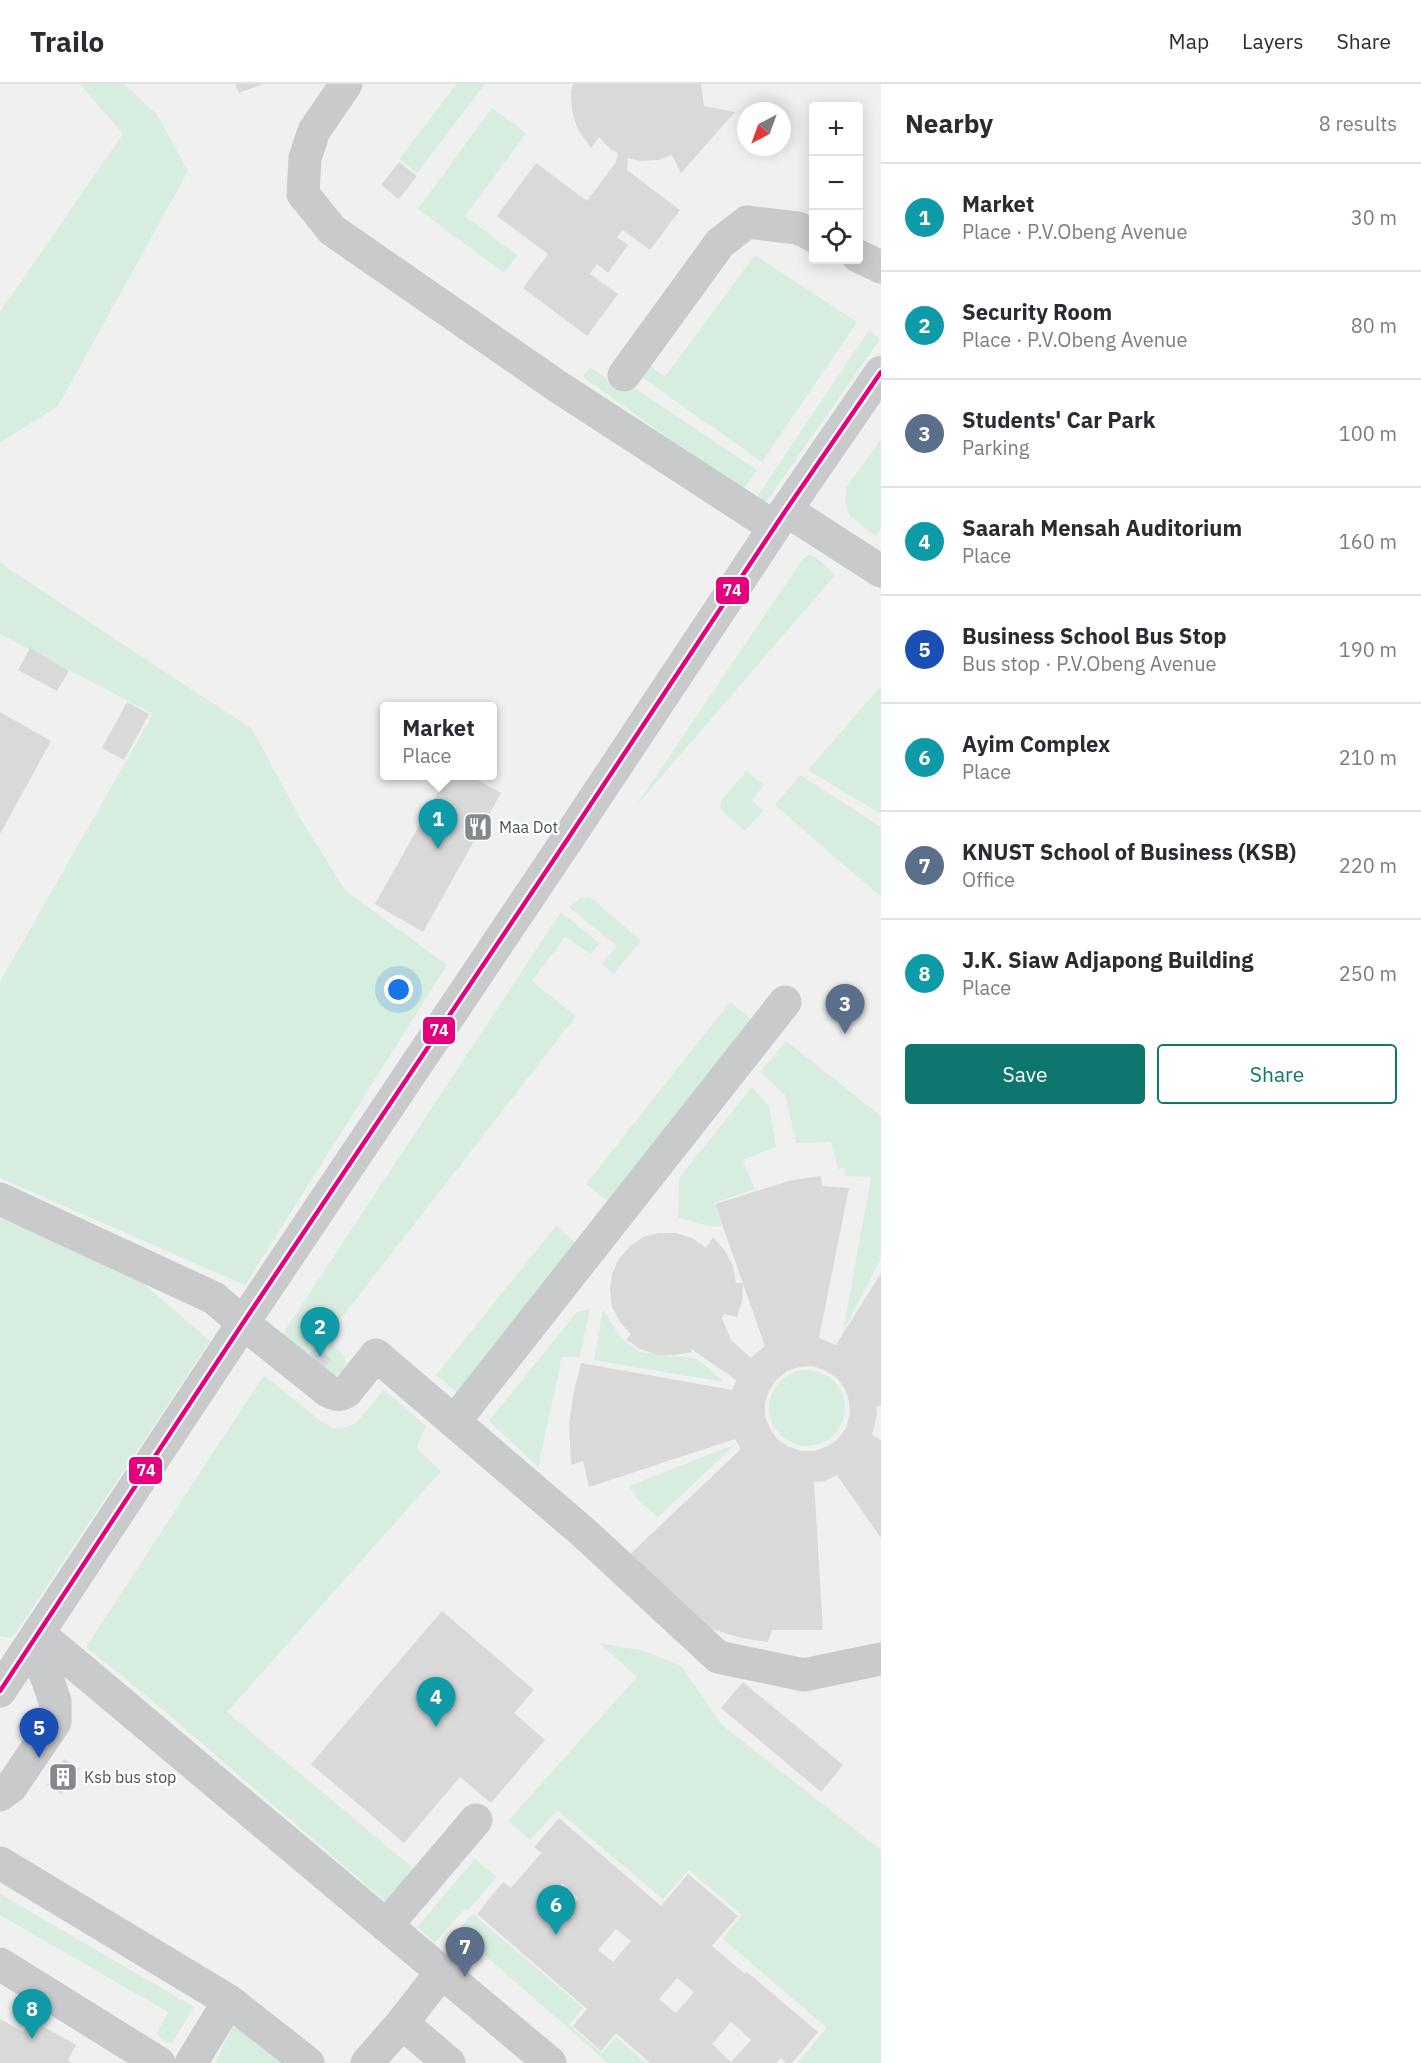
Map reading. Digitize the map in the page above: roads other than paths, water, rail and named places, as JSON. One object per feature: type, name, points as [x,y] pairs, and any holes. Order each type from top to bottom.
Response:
[{"type":"street","points":[[346,84],[314,131],[305,158],[303,194],[332,230],[556,386],[780,519],[881,571]]},
{"type":"street","points":[[624,375],[720,243],[747,222],[798,228],[809,234]]},
{"type":"street","points":[[863,258],[881,267]]},
{"type":"street","points":[[17,1658],[780,519],[881,372]]},
{"type":"street","points":[[454,1422],[785,1002]]},
{"type":"street","points":[[0,1199],[214,1298],[328,1391],[336,1395],[347,1391],[376,1355],[583,1532],[718,1657],[804,1675],[881,1659]]},
{"type":"street","points":[[0,1795],[11,1787],[55,1722],[55,1701],[47,1678],[17,1658]]},
{"type":"street","points":[[17,1658],[386,1926],[550,2063]]},
{"type":"street","points":[[386,1926],[476,1820]]},
{"type":"street","points":[[0,1863],[229,2001],[308,2063]]},
{"type":"street","points":[[0,1964],[159,2063]]},
{"type":"street","points":[[367,2063],[441,1973]]},
{"type":"street","points":[[191,2063],[229,2001]]},
{"type":"street","points":[[402,2023],[449,2063]]},
{"type":"place","name":"Maa Dot","points":[[478,827]]},
{"type":"place","name":"Market","points":[[438,849]]},
{"type":"place","name":"Students' Car Park","points":[[845,1034]]},
{"type":"place","name":"Security Room","points":[[320,1357]]},
{"type":"place","name":"Saarah Mensah Auditorium","points":[[436,1727]]},
{"type":"place","name":"Business School Bus Stop","points":[[39,1758]]},
{"type":"place","name":"Ksb bus stop","points":[[63,1777]]},
{"type":"place","name":"Ayim Complex","points":[[556,1935]]},
{"type":"place","name":"KNUST School of Business (KSB)","points":[[465,1977]]},
{"type":"place","name":"J.K. Siaw Adjapong Building","points":[[32,2039]]}]
